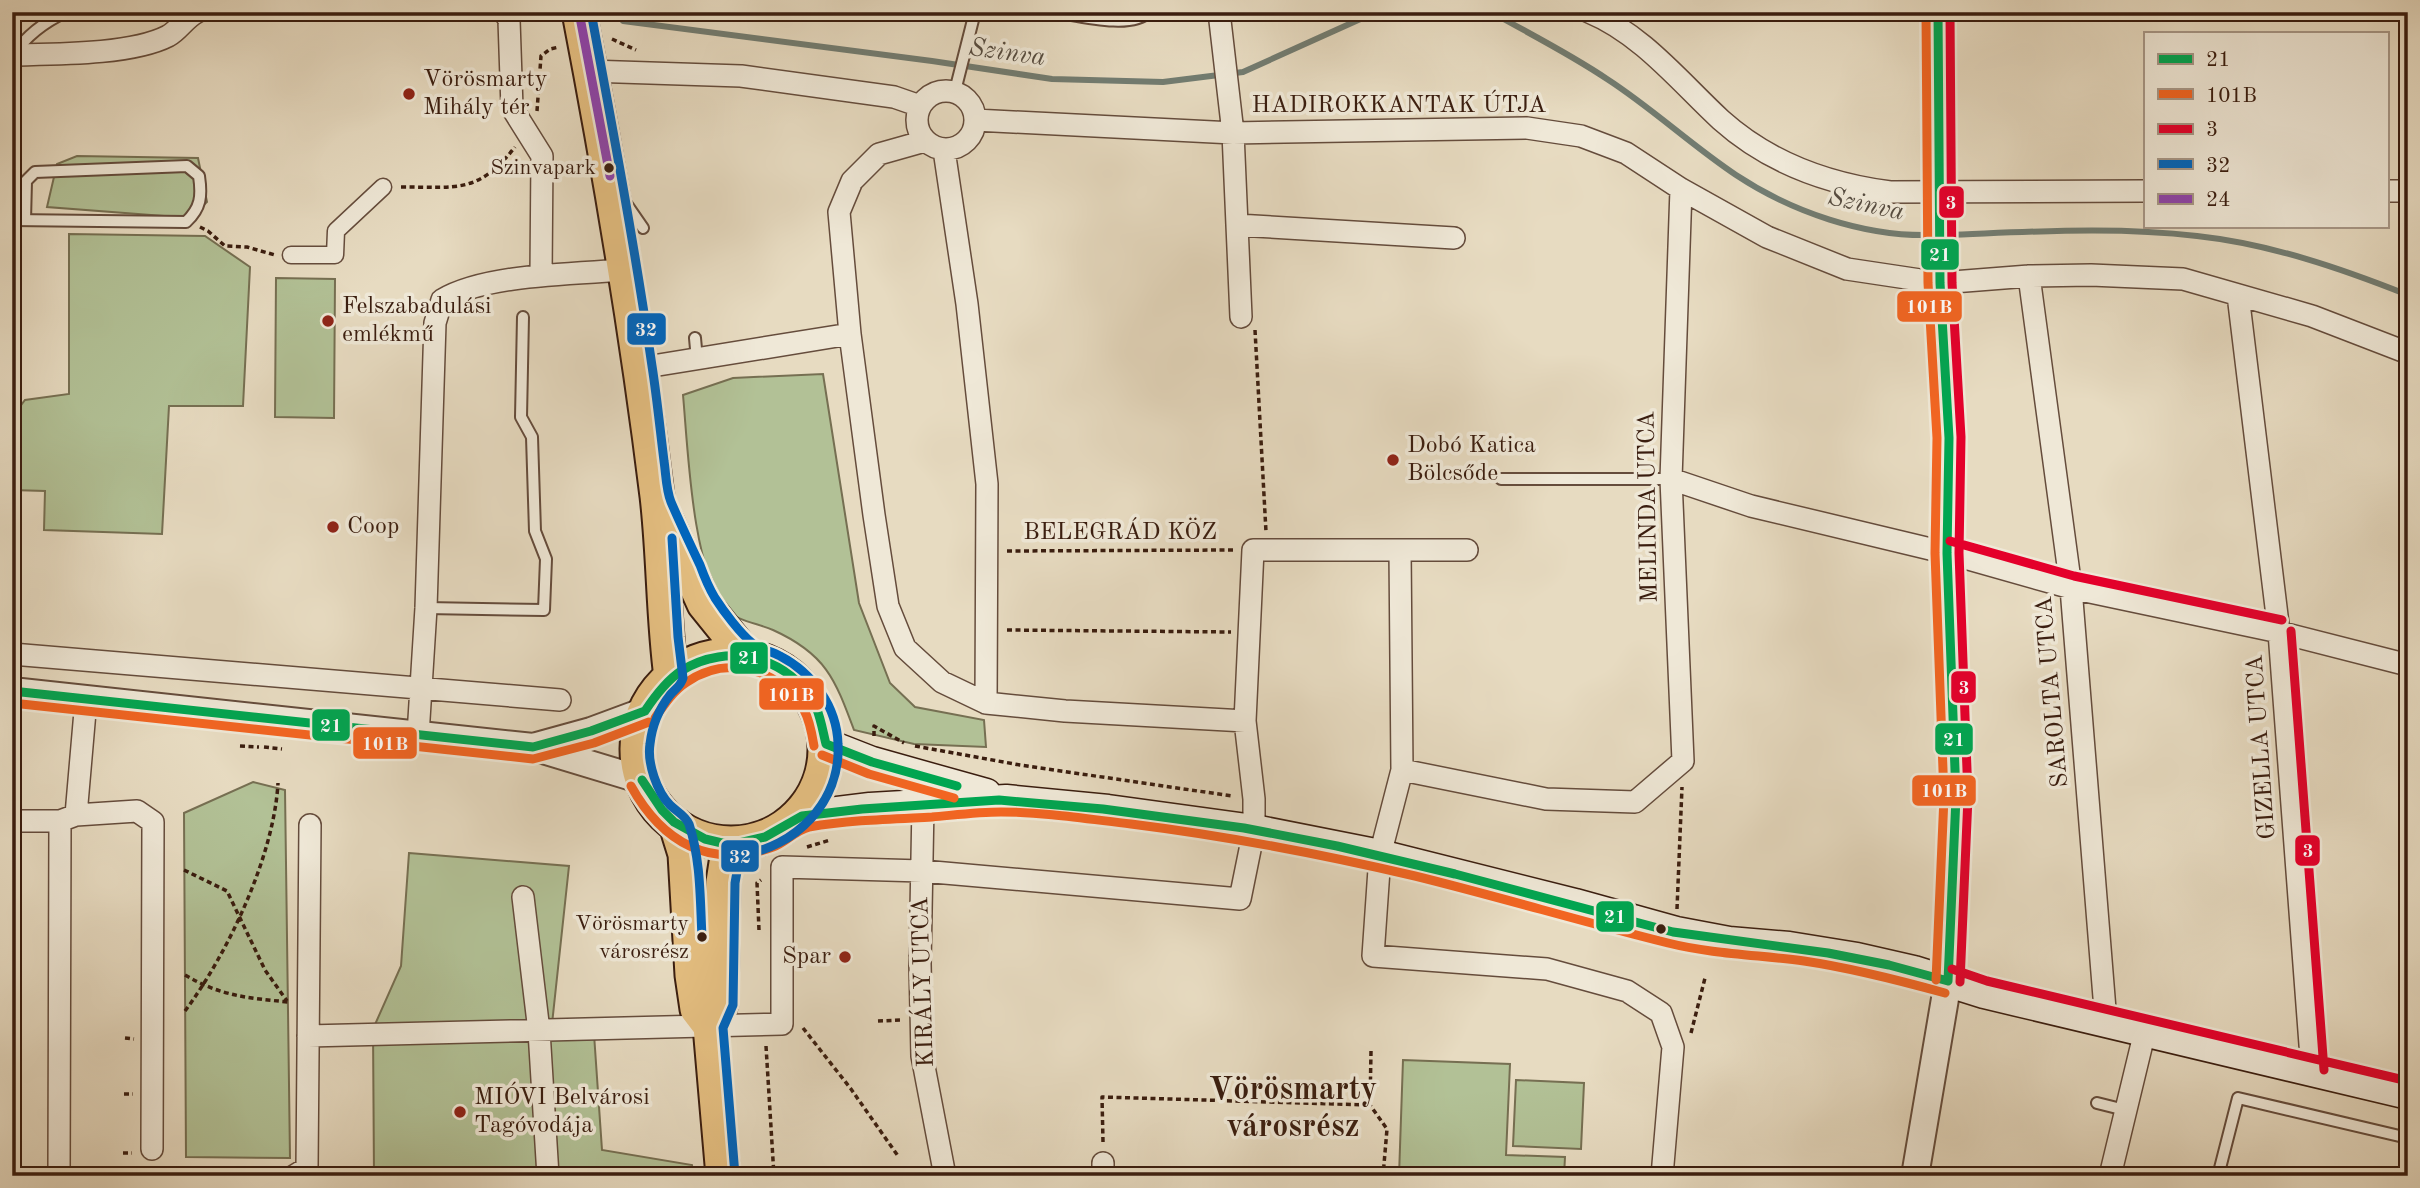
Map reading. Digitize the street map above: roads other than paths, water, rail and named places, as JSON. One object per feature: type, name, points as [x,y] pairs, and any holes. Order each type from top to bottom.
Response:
[{"type":"main road","points":[[584,42],[610,176],[640,368],[657,501],[671,677]]},
{"type":"main road","points":[[657,501],[704,604],[746,656]]},
{"type":"main road","points":[[730,655],[746,656],[776,667],[802,686],[814,703],[822,723],[826,744],[825,764],[810,802],[797,817],[777,832],[754,841],[729,844],[701,839],[676,825],[656,805],[642,780],[637,746],[645,711],[656,692],[671,677],[699,660],[730,655]]},
{"type":"main road","points":[[826,744],[872,762],[1006,800]]},
{"type":"main road","points":[[797,817],[870,808],[1006,800],[1108,810],[1254,830],[1380,855],[1676,932],[1729,942],[1789,947],[1857,958],[1984,993],[2408,1094]]},
{"type":"main road","points":[[676,825],[685,854],[692,975],[697,1009],[710,1026]]},
{"type":"main road","points":[[723,1176],[710,1026],[721,1004],[723,882],[729,844]]},
{"type":"street","points":[[12,55],[98,51],[149,44],[171,35],[197,12]]},
{"type":"street","points":[[503,12],[509,20],[512,108],[542,156],[541,276]]},
{"type":"street","points":[[1219,12],[1233,133],[1237,225],[1247,319]]},
{"type":"street","points":[[1590,12],[1626,32],[1647,49],[1724,122],[1754,145],[1779,160],[1819,177],[1852,187],[1890,192],[2144,191]]},
{"type":"street","points":[[1915,1176],[1948,981],[1956,797],[1947,553],[1949,438],[1938,191],[1938,12]]},
{"type":"street","points":[[584,42],[741,76],[894,97],[920,106]]},
{"type":"street","points":[[986,703],[987,484],[967,304],[934,146],[919,133],[917,124],[920,106],[932,94],[940,91],[955,91],[971,106],[975,120],[973,132],[967,141],[956,148],[934,146],[879,154],[852,181],[839,212],[849,334],[888,606],[905,648],[942,682],[986,703],[1065,711],[1245,721]]},
{"type":"street","name":"HADIROKKANTAK ÚTJA","points":[[975,120],[1233,133],[1527,128],[1581,136],[1626,153],[1681,189],[1767,237],[1847,269],[2183,279],[2312,316],[2408,353]]},
{"type":"street","points":[[291,255],[335,255],[336,231],[383,187]]},
{"type":"street","name":"MELINDA UTCA","points":[[1402,770],[1546,799],[1634,802],[1683,761],[1671,479],[1681,189]]},
{"type":"street","points":[[2388,191],[2408,191]]},
{"type":"street","points":[[1237,225],[1454,238]]},
{"type":"street","points":[[418,735],[426,608],[435,323],[442,300],[457,291],[485,284],[541,276],[625,270]]},
{"type":"street","name":"SAROLTA UTCA","points":[[2029,276],[2071,588],[2106,1022]]},
{"type":"street","name":"GIZELLA UTCA","points":[[2238,295],[2279,632],[2312,1070]]},
{"type":"street","points":[[640,368],[849,334]]},
{"type":"street","points":[[1671,479],[1718,496],[1947,553],[2071,588],[2279,632],[2408,665]]},
{"type":"street","points":[[309,1036],[782,1024],[782,867],[922,871],[1240,899],[1254,830],[1254,799],[1245,721],[1249,632],[1260,550],[1467,550]]},
{"type":"street","points":[[1400,550],[1402,770],[1380,855],[1373,956],[1547,969],[1627,991],[1661,1013],[1673,1047],[1662,1176]]},
{"type":"street","points":[[12,654],[560,699]]},
{"type":"street","points":[[12,691],[533,747],[642,780]]},
{"type":"street","points":[[59,1176],[68,818],[86,700]]},
{"type":"street","points":[[533,747],[591,731],[645,711]]},
{"type":"street","name":"KIRÁLY UTCA","points":[[923,805],[922,1056],[945,1176]]},
{"type":"street","points":[[12,821],[137,811],[153,822],[144,1152]]},
{"type":"street","points":[[295,1176],[307,1168],[310,825]]},
{"type":"street","points":[[523,897],[539,1031],[548,1176]]},
{"type":"street","points":[[2109,1176],[2145,1031]]},
{"type":"lane","points":[[12,55],[25,38],[46,22],[66,12]]},
{"type":"lane","points":[[955,91],[975,12]]},
{"type":"lane","points":[[1054,12],[1128,22],[1143,18],[1148,12]]},
{"type":"lane","points":[[12,220],[186,222],[197,211],[202,192],[199,176],[187,166],[35,172],[26,181],[25,220]]},
{"type":"lane","points":[[610,176],[643,228]]},
{"type":"lane","points":[[426,608],[544,610],[546,559],[535,531],[532,437],[521,417],[523,317]]},
{"type":"lane","points":[[695,338],[697,360]]},
{"type":"lane","points":[[1501,479],[1671,479]]},
{"type":"lane","points":[[2218,1176],[2238,1098],[2408,1138]]},
{"type":"lane","points":[[2097,1103],[2125,1110]]},
{"type":"waterway","name":"Szinva","points":[[623,21],[1052,79],[1163,82],[1243,72],[1376,12]]},
{"type":"waterway","name":"Szinva","points":[[1491,12],[1624,90],[1736,175],[1781,200],[1805,211],[1855,227],[1906,235],[1932,235]]},
{"type":"waterway","name":"Szinva","points":[[1946,235],[2103,230],[2197,236],[2304,258],[2408,295]]},
{"type":"place","name":"Vörösmarty Mihály tér","points":[[409,94]]},
{"type":"place","name":"Szinvapark","points":[[609,168]]},
{"type":"place","name":"Felszabadulási emlékmű","points":[[328,321]]},
{"type":"place","name":"Dobó Katica Bölcsőde","points":[[1393,460]]},
{"type":"place","name":"Coop","points":[[333,527]]},
{"type":"place","name":"Vörösmarty városrész","points":[[702,937]]},
{"type":"place","name":"Spar","points":[[845,957]]},
{"type":"place","name":"MIÓVI Belvárosi Tagóvodája","points":[[460,1112]]},
{"type":"district","name":"Vörösmarty városrész","points":[[1293,1110]]}]
